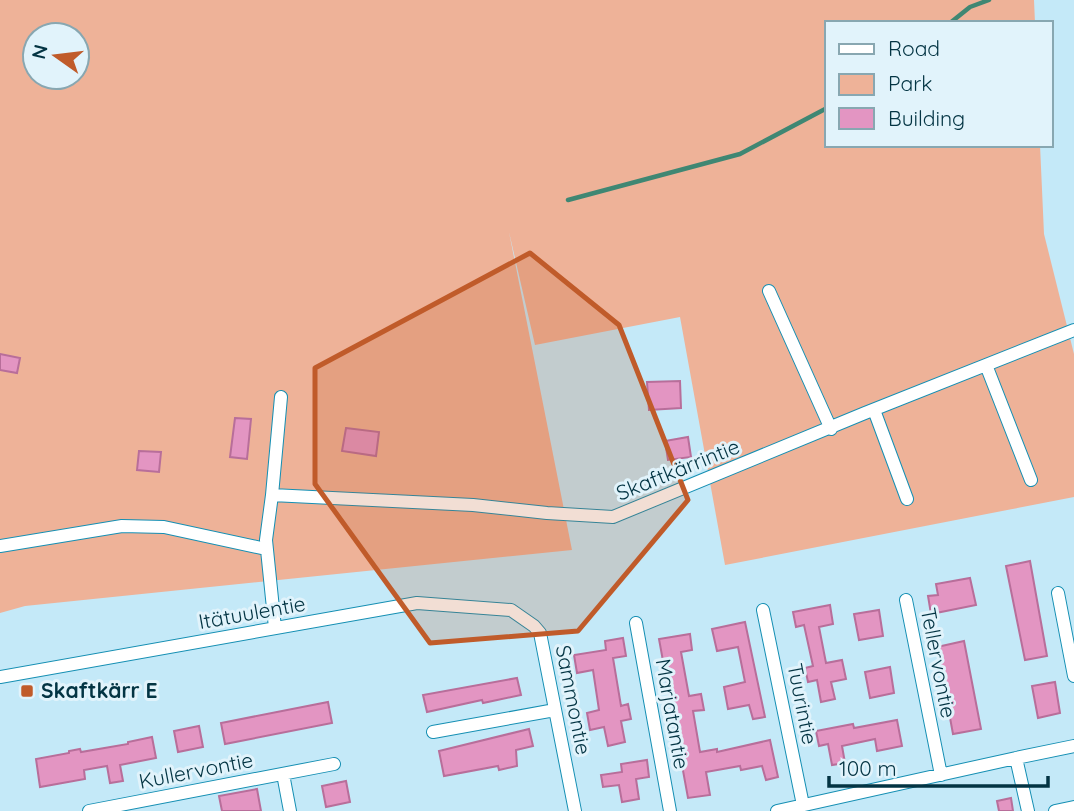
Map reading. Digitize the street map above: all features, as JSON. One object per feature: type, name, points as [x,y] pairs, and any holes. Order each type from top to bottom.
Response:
[{"type":"street","points":[[769,291],[831,429]]},
{"type":"street","name":"Skaftkärrintie","points":[[272,495],[473,505],[613,517],[1074,330]]},
{"type":"street","points":[[986,365],[1031,480]]},
{"type":"street","points":[[275,628],[266,550],[281,397]]},
{"type":"street","points":[[874,410],[906,499]]},
{"type":"street","points":[[0,546],[122,526],[164,527],[266,550]]},
{"type":"street","points":[[1058,593],[1074,676]]},
{"type":"street","name":"Tellervontie","points":[[906,600],[941,775]]},
{"type":"street","name":"Itätuulentie","points":[[0,677],[417,603],[511,610]]},
{"type":"street","name":"Sammontie","points":[[511,610],[540,633],[575,811]]},
{"type":"street","name":"Tuurintie","points":[[764,610],[803,806]]},
{"type":"street","name":"Marjatantie","points":[[636,623],[670,811]]},
{"type":"street","points":[[433,732],[555,710]]},
{"type":"street","points":[[777,811],[1074,746]]},
{"type":"street","points":[[1016,758],[1028,811]]},
{"type":"street","name":"Kullervontie","points":[[89,811],[116,808],[334,764]]},
{"type":"street","name":"Kullervontie","points":[[283,774],[290,811]]},
{"type":"street","points":[[1055,811],[1074,807]]},
{"type":"highlighted area","points":[[530,253],[619,325],[688,500],[578,631],[430,643],[315,484],[315,368]]},
{"type":"green space","points":[[0,0],[1034,0],[1035,21],[825,21],[825,147],[1040,147],[1044,234],[1074,354],[1074,497],[725,565],[680,317],[535,345],[509,232],[572,550],[25,606],[0,613]]},
{"type":"building","points":[[0,354],[20,358],[17,373],[0,370]]},
{"type":"building","points":[[680,381],[681,408],[649,410],[647,382]]},
{"type":"building","points":[[235,418],[251,419],[247,459],[230,457]]},
{"type":"building","points":[[346,428],[379,432],[376,456],[342,451]]},
{"type":"building","points":[[688,437],[691,457],[668,460],[665,441]]},
{"type":"building","points":[[139,451],[161,452],[159,472],[137,470]]},
{"type":"building","points":[[1030,561],[1047,656],[1025,660],[1006,566]]},
{"type":"building","points":[[970,578],[976,605],[931,614],[928,596],[938,595],[936,584]]},
{"type":"building","points":[[830,605],[833,624],[819,627],[826,663],[842,660],[846,679],[831,682],[835,699],[821,702],[817,680],[808,682],[805,668],[813,666],[804,625],[796,627],[793,612]]},
{"type":"building","points":[[879,610],[883,636],[859,640],[854,614]]},
{"type":"building","points":[[745,622],[765,717],[753,719],[749,705],[728,709],[724,687],[745,682],[738,647],[717,651],[712,629]]},
{"type":"building","points":[[690,634],[692,650],[681,652],[689,696],[701,694],[704,710],[693,711],[700,752],[717,749],[717,752],[770,740],[778,777],[766,780],[762,766],[741,770],[740,766],[706,772],[710,795],[688,798],[659,639]]},
{"type":"building","points":[[623,638],[626,656],[613,658],[621,706],[628,704],[631,719],[621,721],[625,742],[608,746],[604,727],[590,730],[587,713],[599,710],[593,670],[577,673],[574,655],[606,650],[605,641]]},
{"type":"building","points":[[964,641],[981,729],[953,734],[937,647]]},
{"type":"building","points":[[890,667],[894,693],[870,698],[865,672]]},
{"type":"building","points":[[517,678],[521,695],[427,712],[423,695]]},
{"type":"building","points":[[1055,682],[1060,713],[1038,718],[1032,686]]},
{"type":"building","points":[[328,702],[332,723],[225,744],[221,723]]},
{"type":"building","points":[[897,720],[902,746],[877,751],[875,739],[842,746],[845,763],[832,765],[828,744],[819,746],[816,731],[853,724],[854,728]]},
{"type":"building","points":[[199,726],[203,747],[178,752],[174,731]]},
{"type":"building","points":[[529,729],[533,746],[516,750],[517,766],[499,770],[498,766],[444,776],[439,751]]},
{"type":"building","points":[[152,737],[156,758],[120,765],[123,781],[110,783],[107,766],[84,770],[85,779],[40,787],[36,759],[80,749],[81,752],[128,744]]},
{"type":"building","points":[[647,760],[649,777],[636,779],[639,799],[622,802],[619,785],[603,787],[601,775],[622,772],[621,764]]},
{"type":"building","points":[[346,781],[350,802],[326,807],[322,786]]},
{"type":"building","points":[[257,789],[261,811],[222,811],[219,796]]},
{"type":"building","points":[[1011,798],[1013,811],[999,811],[997,801]]},
{"type":"waterway","points":[[952,21],[970,7],[989,0]]},
{"type":"waterway","points":[[568,200],[740,154],[825,109]]},
{"type":"place","name":"Skaftkärr E","points":[[27,691]]}]
